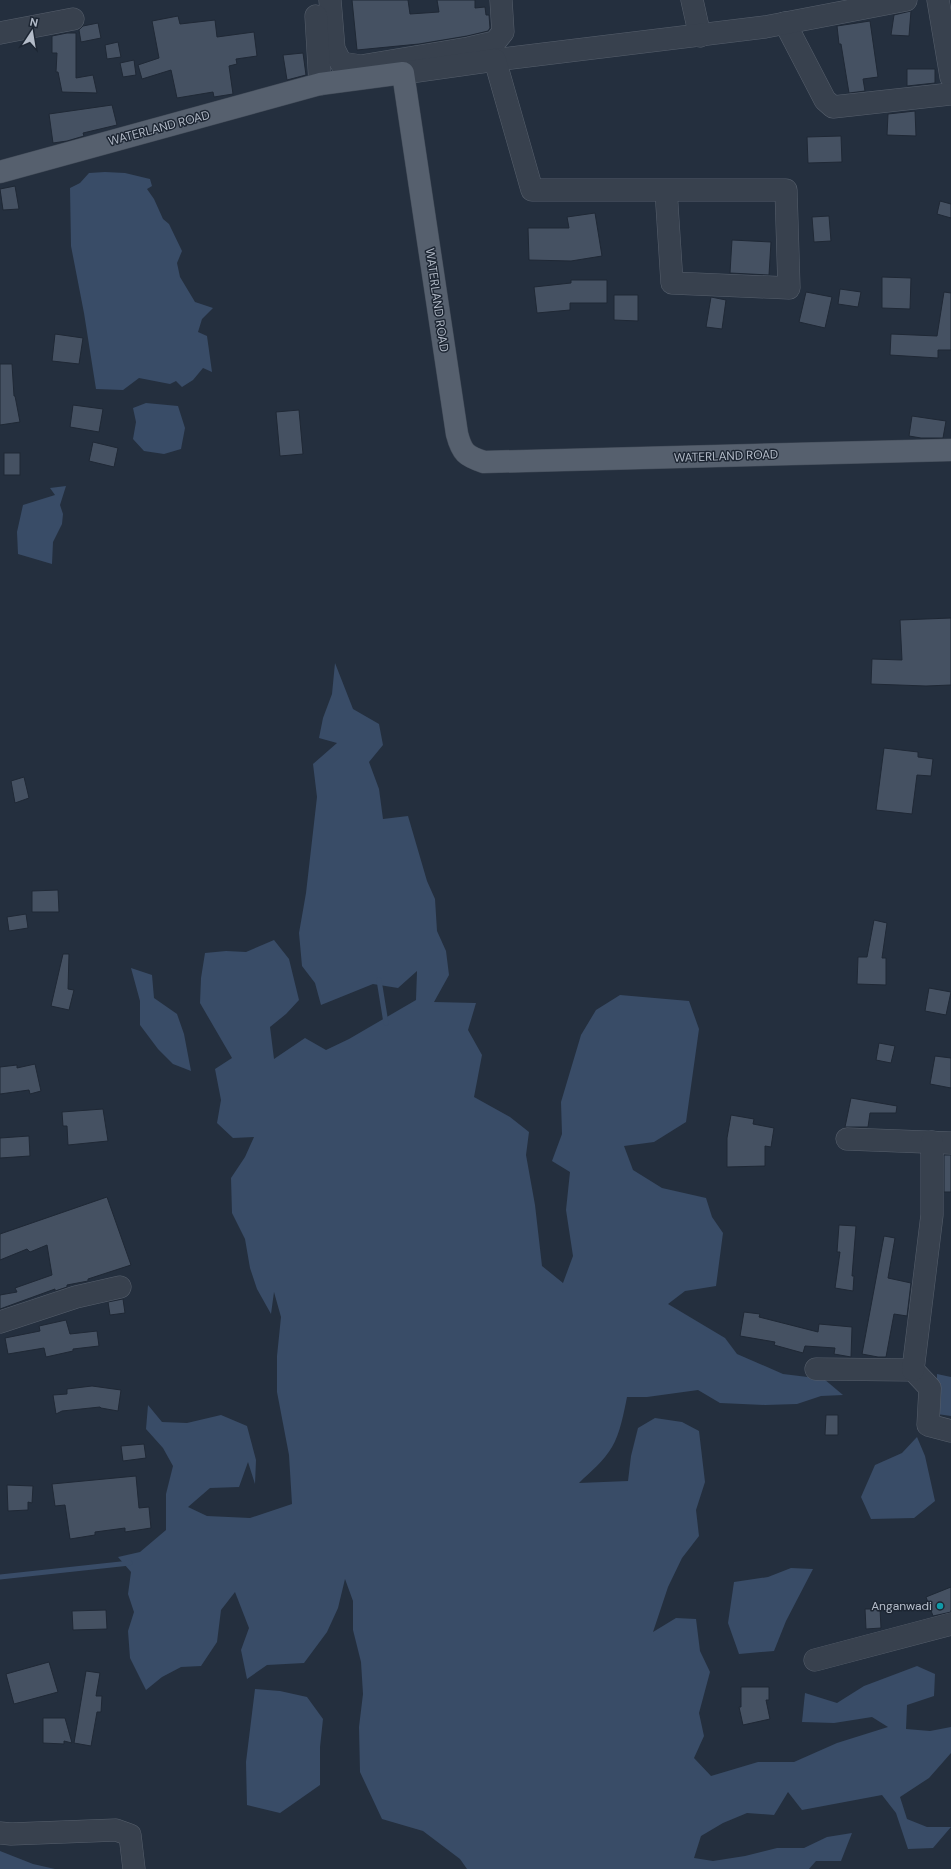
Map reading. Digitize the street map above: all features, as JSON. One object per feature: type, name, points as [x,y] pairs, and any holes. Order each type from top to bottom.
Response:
[{"type":"main road","name":"WATERLAND ROAD","points":[[0,172],[320,84],[403,73],[457,434],[461,448],[469,457],[484,462],[951,450]]},
{"type":"street","points":[[315,0],[320,84]]},
{"type":"street","points":[[330,0],[334,49],[341,63],[361,66],[469,48],[495,42],[504,32],[501,0]]},
{"type":"street","points":[[692,0],[700,36]]},
{"type":"street","points":[[403,73],[495,60],[700,36],[785,23],[906,0]]},
{"type":"street","points":[[938,0],[951,77]]},
{"type":"street","points":[[0,33],[73,19]]},
{"type":"street","points":[[785,23],[825,100],[833,107],[951,94]]},
{"type":"street","points":[[495,60],[532,190],[666,190],[786,190],[789,288],[672,283],[666,190]]},
{"type":"street","points":[[847,1139],[942,1142],[913,1370]]},
{"type":"street","points":[[0,1322],[76,1297],[120,1287]]},
{"type":"street","points":[[816,1369],[913,1370],[930,1388],[928,1425],[951,1431]]},
{"type":"street","points":[[815,1660],[951,1624]]},
{"type":"street","points":[[0,1833],[11,1834],[116,1830],[130,1835],[134,1869]]},
{"type":"water","points":[[89,173],[125,173],[150,179],[152,186],[147,189],[154,199],[163,219],[169,224],[182,251],[177,263],[180,277],[195,302],[213,308],[202,319],[198,332],[207,336],[212,372],[203,368],[193,380],[182,387],[176,381],[170,384],[139,378],[123,390],[96,389],[84,313],[71,246],[70,188],[80,183]]},
{"type":"water","points":[[146,403],[178,406],[185,428],[181,449],[164,454],[144,451],[133,439],[136,422],[133,408]]},
{"type":"water","points":[[66,486],[60,505],[63,514],[62,524],[53,542],[52,564],[18,554],[17,532],[23,505],[55,495],[50,488]]},
{"type":"water","points":[[335,663],[353,709],[379,724],[383,745],[369,762],[379,789],[383,819],[408,816],[427,881],[435,899],[437,931],[446,951],[449,975],[434,1002],[476,1003],[468,1030],[482,1055],[474,1097],[510,1117],[529,1132],[526,1155],[535,1205],[542,1266],[563,1283],[573,1256],[566,1210],[570,1172],[552,1161],[562,1134],[561,1102],[581,1035],[596,1010],[620,995],[689,1001],[699,1029],[686,1122],[654,1142],[624,1146],[633,1170],[662,1188],[706,1198],[712,1217],[723,1233],[716,1286],[685,1291],[668,1304],[725,1338],[737,1354],[783,1374],[824,1379],[843,1395],[821,1396],[797,1404],[765,1405],[720,1403],[698,1390],[647,1397],[627,1397],[615,1442],[601,1462],[579,1483],[628,1481],[631,1456],[638,1428],[655,1418],[682,1422],[699,1431],[705,1482],[696,1510],[699,1536],[682,1558],[668,1587],[653,1632],[676,1618],[696,1619],[700,1651],[710,1672],[699,1713],[704,1736],[694,1758],[711,1776],[758,1762],[794,1762],[837,1743],[888,1727],[872,1717],[834,1723],[802,1722],[805,1693],[837,1703],[864,1686],[917,1666],[935,1674],[934,1696],[907,1705],[906,1729],[930,1731],[951,1727],[951,1753],[929,1778],[900,1797],[907,1819],[927,1827],[951,1827],[933,1848],[908,1849],[896,1813],[882,1795],[802,1810],[788,1792],[774,1815],[747,1813],[723,1823],[701,1836],[694,1858],[713,1861],[745,1856],[777,1848],[804,1848],[827,1837],[852,1833],[841,1861],[816,1861],[809,1869],[467,1869],[460,1859],[423,1831],[382,1819],[360,1772],[359,1727],[363,1694],[361,1662],[353,1630],[353,1601],[345,1579],[338,1608],[327,1632],[304,1663],[267,1665],[247,1679],[241,1650],[249,1628],[235,1592],[221,1610],[217,1642],[201,1666],[181,1667],[162,1677],[146,1690],[130,1658],[128,1631],[134,1612],[128,1594],[131,1572],[118,1557],[140,1552],[166,1530],[166,1494],[173,1466],[163,1448],[146,1429],[148,1405],[162,1422],[187,1423],[221,1415],[247,1426],[256,1460],[255,1484],[248,1462],[239,1487],[210,1488],[188,1507],[207,1516],[250,1518],[292,1504],[289,1455],[277,1392],[277,1356],[281,1317],[274,1292],[271,1314],[257,1289],[250,1268],[245,1239],[232,1213],[231,1178],[245,1157],[254,1137],[233,1138],[217,1123],[221,1100],[215,1069],[232,1058],[200,1003],[201,978],[205,953],[226,951],[246,952],[274,940],[289,959],[299,1000],[286,1014],[270,1027],[274,1059],[305,1038],[326,1050],[349,1039],[416,1000],[417,971],[398,988],[373,984],[321,1005],[315,983],[302,966],[299,933],[306,893],[317,797],[313,764],[337,743],[319,738],[323,718],[332,694]]},
{"type":"water","points":[[131,968],[152,975],[154,998],[177,1014],[184,1034],[191,1071],[173,1064],[158,1049],[140,1025],[140,1001]]},
{"type":"water","points":[[937,1374],[951,1377],[951,1416],[937,1414]]},
{"type":"water","points":[[917,1437],[925,1456],[935,1501],[914,1518],[871,1519],[861,1497],[875,1465],[902,1453]]},
{"type":"water","points":[[791,1568],[813,1569],[786,1621],[774,1651],[739,1654],[728,1623],[734,1582],[768,1577]]},
{"type":"water","points":[[255,1689],[280,1691],[307,1697],[323,1719],[320,1747],[320,1785],[280,1813],[247,1805],[246,1762]]},
{"type":"water","points":[[0,1851],[33,1864],[55,1869],[0,1869]]},
{"type":"building","points":[[352,0],[408,0],[410,14],[439,12],[437,0],[475,0],[475,8],[485,7],[486,15],[489,15],[490,28],[488,31],[467,36],[419,44],[357,50]]},
{"type":"building","points":[[911,11],[909,36],[891,35],[894,15]]},
{"type":"building","points":[[178,16],[180,24],[215,20],[217,37],[254,32],[257,56],[236,59],[237,64],[229,66],[233,94],[214,97],[213,92],[177,98],[171,70],[142,79],[138,65],[159,58],[152,21]]},
{"type":"building","points":[[870,21],[878,77],[863,79],[865,91],[849,93],[841,44],[839,44],[837,26]]},
{"type":"building","points":[[98,23],[101,38],[81,42],[79,30],[83,26]]},
{"type":"building","points":[[76,33],[76,78],[93,75],[97,93],[62,92],[58,72],[56,72],[57,53],[52,53],[52,36]]},
{"type":"building","points":[[118,42],[121,57],[107,59],[105,45]]},
{"type":"building","points":[[303,53],[306,75],[287,80],[283,55]]},
{"type":"building","points":[[134,60],[136,75],[123,77],[120,63]]},
{"type":"building","points":[[907,69],[935,69],[935,83],[907,86]]},
{"type":"building","points":[[112,105],[117,125],[83,133],[84,136],[67,141],[53,143],[49,114]]},
{"type":"building","points":[[915,111],[916,136],[887,135],[888,114]]},
{"type":"building","points":[[841,136],[842,162],[808,163],[807,137]]},
{"type":"building","points":[[15,186],[19,209],[3,210],[0,189]]},
{"type":"building","points":[[940,201],[951,204],[951,218],[937,214]]},
{"type":"building","points":[[595,213],[602,256],[571,261],[529,260],[528,228],[569,228],[567,217]]},
{"type":"building","points":[[829,216],[831,241],[814,242],[812,217]]},
{"type":"building","points":[[732,240],[771,242],[769,275],[730,273]]},
{"type":"building","points":[[882,277],[911,278],[910,309],[882,308]]},
{"type":"building","points":[[571,280],[607,280],[607,303],[570,303],[570,310],[537,313],[534,287],[571,283]]},
{"type":"building","points":[[840,289],[861,292],[858,307],[838,304]]},
{"type":"building","points":[[806,292],[832,297],[825,328],[799,322]]},
{"type":"building","points":[[944,292],[951,293],[951,350],[938,350],[938,358],[890,355],[891,334],[937,336]]},
{"type":"building","points":[[614,295],[638,295],[638,321],[614,320]]},
{"type":"building","points":[[711,297],[726,300],[722,329],[706,327]]},
{"type":"building","points":[[55,334],[83,338],[79,364],[52,361]]},
{"type":"building","points":[[0,364],[12,364],[14,396],[20,422],[0,425]]},
{"type":"building","points":[[73,405],[103,409],[99,432],[70,427]]},
{"type":"building","points":[[299,410],[303,454],[280,456],[276,412]]},
{"type":"building","points":[[912,416],[946,421],[943,438],[921,438],[909,436]]},
{"type":"building","points":[[93,442],[118,448],[114,467],[89,461]]},
{"type":"building","points":[[4,453],[20,453],[20,475],[4,475]]},
{"type":"building","points":[[951,618],[951,685],[926,686],[871,684],[872,659],[902,660],[900,620]]},
{"type":"building","points":[[884,748],[918,752],[918,757],[933,759],[931,776],[917,775],[912,814],[876,810]]},
{"type":"building","points":[[24,777],[29,798],[15,803],[11,781]]},
{"type":"building","points":[[58,890],[59,912],[32,912],[32,891]]},
{"type":"building","points":[[26,914],[28,928],[9,931],[7,917]]},
{"type":"building","points":[[874,920],[887,923],[882,958],[886,958],[886,985],[857,984],[858,957],[867,957]]},
{"type":"building","points":[[63,954],[69,954],[68,989],[74,990],[69,1010],[51,1006]]},
{"type":"building","points":[[929,988],[951,992],[946,1015],[925,1011]]},
{"type":"building","points":[[879,1043],[895,1046],[891,1063],[876,1060]]},
{"type":"building","points":[[935,1056],[951,1058],[951,1088],[930,1084]]},
{"type":"building","points":[[35,1064],[41,1091],[30,1094],[29,1090],[0,1094],[0,1067],[17,1065],[17,1068]]},
{"type":"building","points":[[851,1098],[897,1106],[896,1113],[870,1113],[868,1127],[845,1127]]},
{"type":"building","points":[[103,1109],[108,1141],[68,1145],[67,1126],[63,1126],[62,1112]]},
{"type":"building","points":[[731,1115],[754,1119],[753,1124],[774,1128],[771,1147],[765,1146],[765,1166],[727,1167],[727,1138]]},
{"type":"building","points":[[29,1136],[30,1156],[0,1158],[0,1138]]},
{"type":"building","points":[[944,1155],[951,1155],[951,1192],[944,1192]]},
{"type":"building","points":[[107,1197],[131,1265],[88,1279],[88,1281],[67,1285],[67,1287],[55,1291],[55,1289],[0,1309],[0,1295],[17,1292],[15,1288],[52,1275],[47,1245],[30,1252],[27,1249],[0,1260],[0,1234]]},
{"type":"building","points":[[839,1225],[856,1226],[852,1276],[854,1276],[853,1291],[835,1288],[840,1252],[837,1252]]},
{"type":"building","points":[[884,1236],[895,1238],[888,1278],[911,1283],[907,1316],[894,1314],[886,1357],[878,1357],[862,1354]]},
{"type":"building","points":[[123,1299],[125,1313],[110,1315],[108,1302]]},
{"type":"building","points":[[744,1312],[760,1314],[759,1317],[818,1332],[819,1324],[852,1327],[851,1357],[834,1354],[835,1348],[805,1346],[803,1353],[774,1345],[775,1342],[740,1336]]},
{"type":"building","points":[[66,1320],[70,1334],[97,1331],[99,1346],[73,1349],[73,1351],[46,1357],[44,1348],[8,1354],[5,1338],[40,1331],[39,1326]]},
{"type":"building","points":[[92,1386],[121,1390],[118,1411],[100,1407],[62,1411],[56,1414],[53,1395],[67,1394],[67,1389]]},
{"type":"building","points":[[826,1415],[838,1415],[838,1435],[825,1435]]},
{"type":"building","points":[[144,1444],[146,1458],[123,1461],[121,1446]]},
{"type":"building","points":[[136,1476],[139,1508],[149,1507],[151,1528],[125,1532],[125,1528],[95,1532],[95,1535],[70,1539],[65,1505],[55,1506],[52,1484]]},
{"type":"building","points":[[7,1485],[33,1486],[32,1503],[28,1502],[28,1510],[8,1511]]},
{"type":"building","name":"Anganwadi","points":[[951,1587],[951,1612],[933,1616],[926,1597]]},
{"type":"building","points":[[865,1609],[880,1609],[881,1628],[866,1629]]},
{"type":"building","points":[[106,1610],[107,1629],[73,1630],[72,1611]]},
{"type":"building","points":[[49,1662],[58,1692],[14,1704],[6,1674]]},
{"type":"building","points":[[86,1671],[100,1673],[96,1696],[102,1696],[101,1712],[97,1712],[91,1746],[74,1743]]},
{"type":"building","points":[[741,1687],[769,1687],[769,1700],[766,1700],[770,1719],[743,1725],[739,1707],[741,1707]]},
{"type":"building","points":[[43,1718],[65,1718],[72,1743],[64,1741],[64,1744],[43,1743]]},
{"type":"waterway","points":[[379,980],[386,1023]]},
{"type":"waterway","points":[[0,1577],[130,1563]]},
{"type":"place","name":"Anganwadi","points":[[940,1606]]}]
